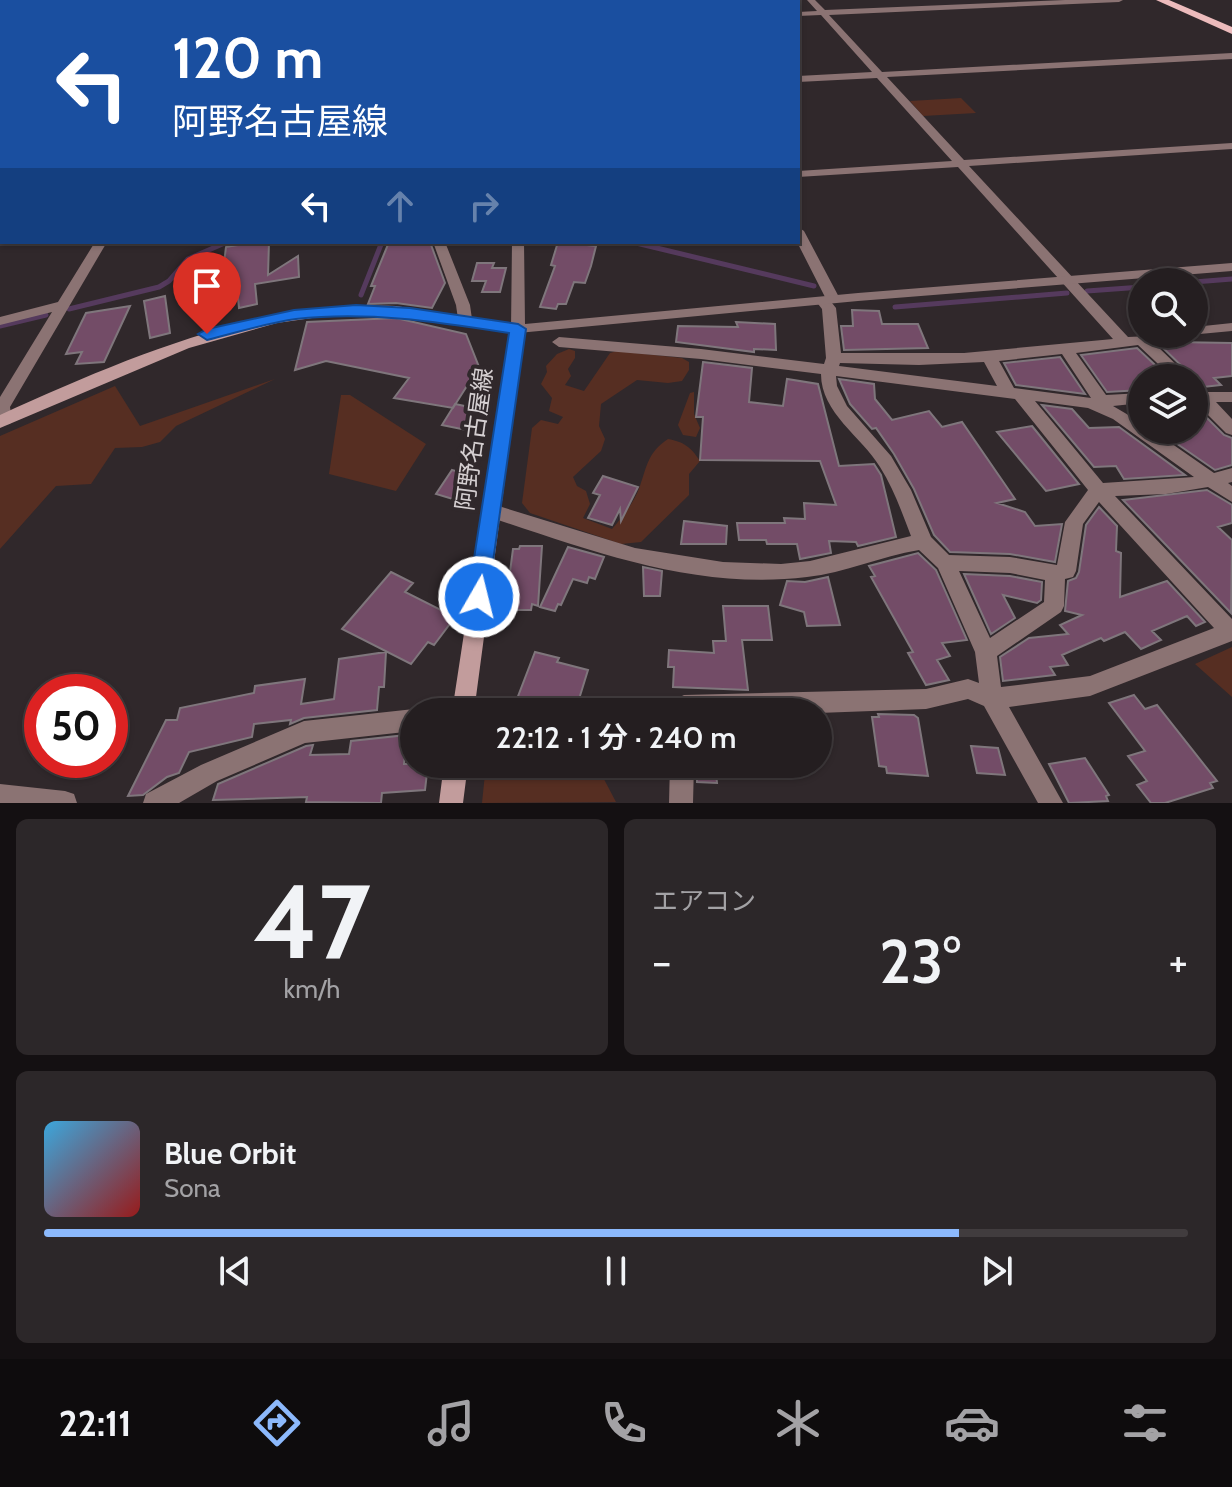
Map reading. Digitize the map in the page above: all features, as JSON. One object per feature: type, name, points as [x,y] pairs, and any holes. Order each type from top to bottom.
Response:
[{"type":"main road","points":[[1161,0],[1232,31]]},
{"type":"main road","points":[[1175,0],[1232,25]]},
{"type":"main road","points":[[2,421],[167,348],[251,322],[320,312],[382,310],[465,319],[518,329]]},
{"type":"main road","name":"阿野名古屋線","points":[[465,698],[518,329]]},
{"type":"main road","points":[[451,803],[454,778]]},
{"type":"street","points":[[811,0],[1125,343]]},
{"type":"street","points":[[800,14],[1119,0]]},
{"type":"street","points":[[800,79],[1232,56]]},
{"type":"street","points":[[800,174],[1232,146]]},
{"type":"street","points":[[800,236],[828,300],[832,364],[829,386],[860,434],[885,460],[902,490],[923,542],[945,563],[986,652],[992,699],[1051,803]]},
{"type":"street","points":[[2,421],[2,407],[100,244]]},
{"type":"street","points":[[440,244],[463,305],[465,319]]},
{"type":"street","points":[[518,244],[518,329],[1232,267]]},
{"type":"street","points":[[0,321],[63,305]]},
{"type":"street","points":[[1208,330],[1232,327]]},
{"type":"street","points":[[559,342],[832,364],[1064,397],[1119,415],[1223,478],[1232,495]]},
{"type":"street","points":[[832,364],[924,360],[1128,342]]},
{"type":"street","points":[[1065,348],[1099,396],[1102,407]]},
{"type":"street","points":[[1150,348],[1167,364]]},
{"type":"street","points":[[832,702],[926,699],[968,689],[992,699],[1090,686],[1232,632],[1098,490],[1013,392],[988,355]]},
{"type":"street","points":[[1208,396],[1232,397]]},
{"type":"street","points":[[1102,407],[1112,399],[1128,398]]},
{"type":"street","points":[[1208,406],[1232,429]]},
{"type":"street","points":[[1098,490],[1162,488],[1223,478]]},
{"type":"street","points":[[945,563],[1010,565],[1055,574],[1066,571],[1074,522],[1098,490]]},
{"type":"street","points":[[492,511],[579,540],[708,569],[811,569],[889,546],[923,542]]},
{"type":"street","points":[[986,652],[1054,606],[1055,574]]},
{"type":"street","points":[[155,803],[209,773],[304,732],[400,722]]},
{"type":"street","points":[[681,803],[682,778]]},
{"type":"street","points":[[0,796],[65,803]]},
{"type":"shaded area","points":[[961,98],[976,113],[923,116],[910,101]]},
{"type":"shaded area","points":[[569,349],[575,351],[575,358],[568,369],[571,376],[565,385],[584,391],[610,353],[617,351],[682,358],[689,362],[689,370],[682,381],[637,380],[601,404],[599,426],[605,439],[601,451],[573,477],[577,486],[586,491],[590,504],[583,518],[612,529],[635,498],[656,449],[668,439],[690,449],[700,461],[689,474],[689,495],[641,542],[621,544],[530,513],[522,503],[532,428],[541,420],[558,424],[563,417],[549,411],[552,398],[541,384],[547,372],[546,366],[557,354]]},
{"type":"shaded area","points":[[275,379],[176,426],[160,442],[142,447],[115,448],[91,484],[56,486],[0,549],[0,436],[115,386],[140,426]]},
{"type":"shaded area","points":[[694,392],[694,414],[700,428],[696,437],[683,435],[678,425],[690,393]]},
{"type":"shaded area","points":[[341,395],[350,395],[426,444],[396,491],[329,474]]},
{"type":"shaded area","points":[[1232,647],[1232,697],[1195,664]]},
{"type":"shaded area","points":[[485,778],[603,778],[616,802],[482,803]]},
{"type":"building","points":[[269,244],[268,275],[298,256],[299,277],[255,284],[257,304],[239,308],[237,289],[217,293],[215,260],[224,263],[226,247]]},
{"type":"building","points":[[388,244],[431,244],[445,283],[432,308],[396,303],[368,304],[375,286],[371,286]]},
{"type":"building","points":[[557,244],[596,246],[585,283],[574,282],[566,304],[558,304],[556,309],[540,307],[555,266],[551,265]]},
{"type":"building","points":[[477,263],[494,263],[492,268],[506,268],[500,292],[482,292],[486,281],[472,281]]},
{"type":"building","points":[[165,296],[170,333],[150,338],[144,301]]},
{"type":"building","points":[[130,306],[104,362],[76,364],[82,352],[66,354],[86,313]]},
{"type":"building","points":[[852,310],[879,311],[882,324],[918,324],[928,348],[844,350],[841,326],[853,326]]},
{"type":"building","points":[[396,318],[466,334],[479,367],[453,408],[394,398],[409,378],[326,361],[295,370],[307,322]]},
{"type":"building","points":[[736,322],[775,324],[776,350],[754,349],[754,352],[676,342],[678,326],[738,327]]},
{"type":"building","points":[[1208,343],[1232,343],[1232,376],[1214,378],[1221,385],[1208,386],[1208,364],[1180,364],[1163,348],[1208,348]]},
{"type":"building","points":[[1137,348],[1154,364],[1128,364],[1128,391],[1107,392],[1081,355]]},
{"type":"building","points":[[1060,357],[1085,394],[1016,385],[1004,363]]},
{"type":"building","points":[[703,362],[752,368],[749,402],[783,406],[787,379],[818,384],[839,466],[874,464],[881,475],[896,537],[858,546],[856,542],[829,541],[831,553],[800,559],[797,544],[739,540],[737,523],[785,523],[784,518],[805,519],[804,503],[836,505],[820,461],[700,460],[703,417],[696,417]]},
{"type":"building","points":[[839,379],[874,384],[875,399],[892,420],[929,411],[942,427],[962,422],[1015,499],[997,503],[1025,512],[1035,526],[1062,524],[1055,562],[1010,554],[950,552],[934,535],[914,489],[894,454],[876,428],[872,429],[850,404]]},
{"type":"building","points":[[455,404],[479,409],[466,430],[442,425]]},
{"type":"building","points":[[1042,405],[1072,409],[1089,428],[1119,427],[1128,434],[1128,444],[1142,444],[1185,475],[1124,479],[1116,466],[1094,467]]},
{"type":"building","points":[[1208,419],[1224,435],[1232,438],[1232,465],[1215,470],[1177,444],[1208,444]]},
{"type":"building","points":[[1032,426],[1079,484],[1046,491],[997,432]]},
{"type":"building","points":[[452,470],[478,477],[463,502],[436,494]]},
{"type":"building","points":[[603,476],[638,487],[621,521],[620,509],[612,525],[588,518],[600,495],[593,493]]},
{"type":"building","points":[[1207,490],[1232,505],[1232,523],[1218,527],[1232,540],[1231,613],[1123,500]]},
{"type":"building","points":[[1099,507],[1117,526],[1116,551],[1121,553],[1120,597],[1167,581],[1205,622],[1196,626],[1187,616],[1152,631],[1161,640],[1141,649],[1125,632],[1104,641],[1101,638],[1062,655],[1068,665],[1050,667],[1055,675],[1003,681],[1000,657],[1029,638],[1068,634],[1060,625],[1082,615],[1065,611],[1068,581],[1076,578],[1079,572],[1086,525]]},
{"type":"building","points":[[684,521],[727,526],[726,544],[681,544]]},
{"type":"building","points":[[542,546],[538,606],[532,604],[531,610],[505,610],[513,549]]},
{"type":"building","points":[[568,547],[604,557],[595,579],[589,577],[587,583],[573,579],[555,611],[540,607]]},
{"type":"building","points":[[918,553],[936,570],[967,640],[942,643],[950,656],[937,660],[949,680],[926,685],[908,653],[913,652],[871,577],[875,576],[869,566]]},
{"type":"building","points":[[643,567],[662,571],[660,596],[644,596]]},
{"type":"building","points":[[391,572],[413,583],[405,592],[455,617],[434,645],[428,642],[411,664],[342,629]]},
{"type":"building","points":[[964,574],[1010,576],[1042,582],[1041,600],[1037,603],[1003,595],[1015,618],[991,634]]},
{"type":"building","points":[[828,577],[840,625],[807,626],[804,612],[780,605],[787,581],[805,582]]},
{"type":"building","points":[[723,606],[768,606],[772,640],[742,640],[748,690],[673,687],[674,667],[668,667],[669,650],[714,653],[713,641],[726,641]]},
{"type":"building","points":[[386,652],[384,687],[379,687],[377,710],[304,718],[290,724],[291,720],[254,724],[252,737],[189,752],[179,773],[167,777],[143,795],[128,796],[166,720],[177,720],[180,708],[254,693],[255,686],[305,679],[301,704],[334,699],[339,659]]},
{"type":"building","points":[[535,652],[588,670],[579,698],[517,698]]},
{"type":"building","points":[[1134,695],[1145,709],[1157,705],[1217,781],[1210,783],[1213,788],[1165,803],[1151,803],[1137,785],[1147,781],[1128,756],[1145,751],[1109,703]]},
{"type":"building","points":[[878,714],[914,715],[918,718],[928,776],[887,773],[886,767],[879,766],[872,717],[879,717]]},
{"type":"building","points":[[400,736],[400,778],[426,778],[425,790],[382,793],[381,803],[306,802],[307,797],[213,800],[218,784],[306,746],[313,745],[310,755],[349,754],[351,741]]},
{"type":"building","points":[[971,746],[998,748],[1005,775],[977,773]]},
{"type":"building","points":[[1085,758],[1109,795],[1106,796],[1108,801],[1069,803],[1049,764]]},
{"type":"building","points":[[697,778],[716,778],[717,783],[697,782]]},
{"type":"waterway","points":[[69,309],[159,287],[169,281],[188,259],[222,244]]},
{"type":"waterway","points":[[361,295],[381,244]]},
{"type":"waterway","points":[[640,244],[814,286]]},
{"type":"waterway","points":[[1208,281],[1232,279]]},
{"type":"waterway","points":[[1087,291],[1128,288]]},
{"type":"waterway","points":[[895,307],[1067,293]]},
{"type":"waterway","points":[[0,326],[46,315]]},
{"type":"route","points":[[207,334],[294,315],[356,310],[465,319],[518,329],[479,597]]}]
